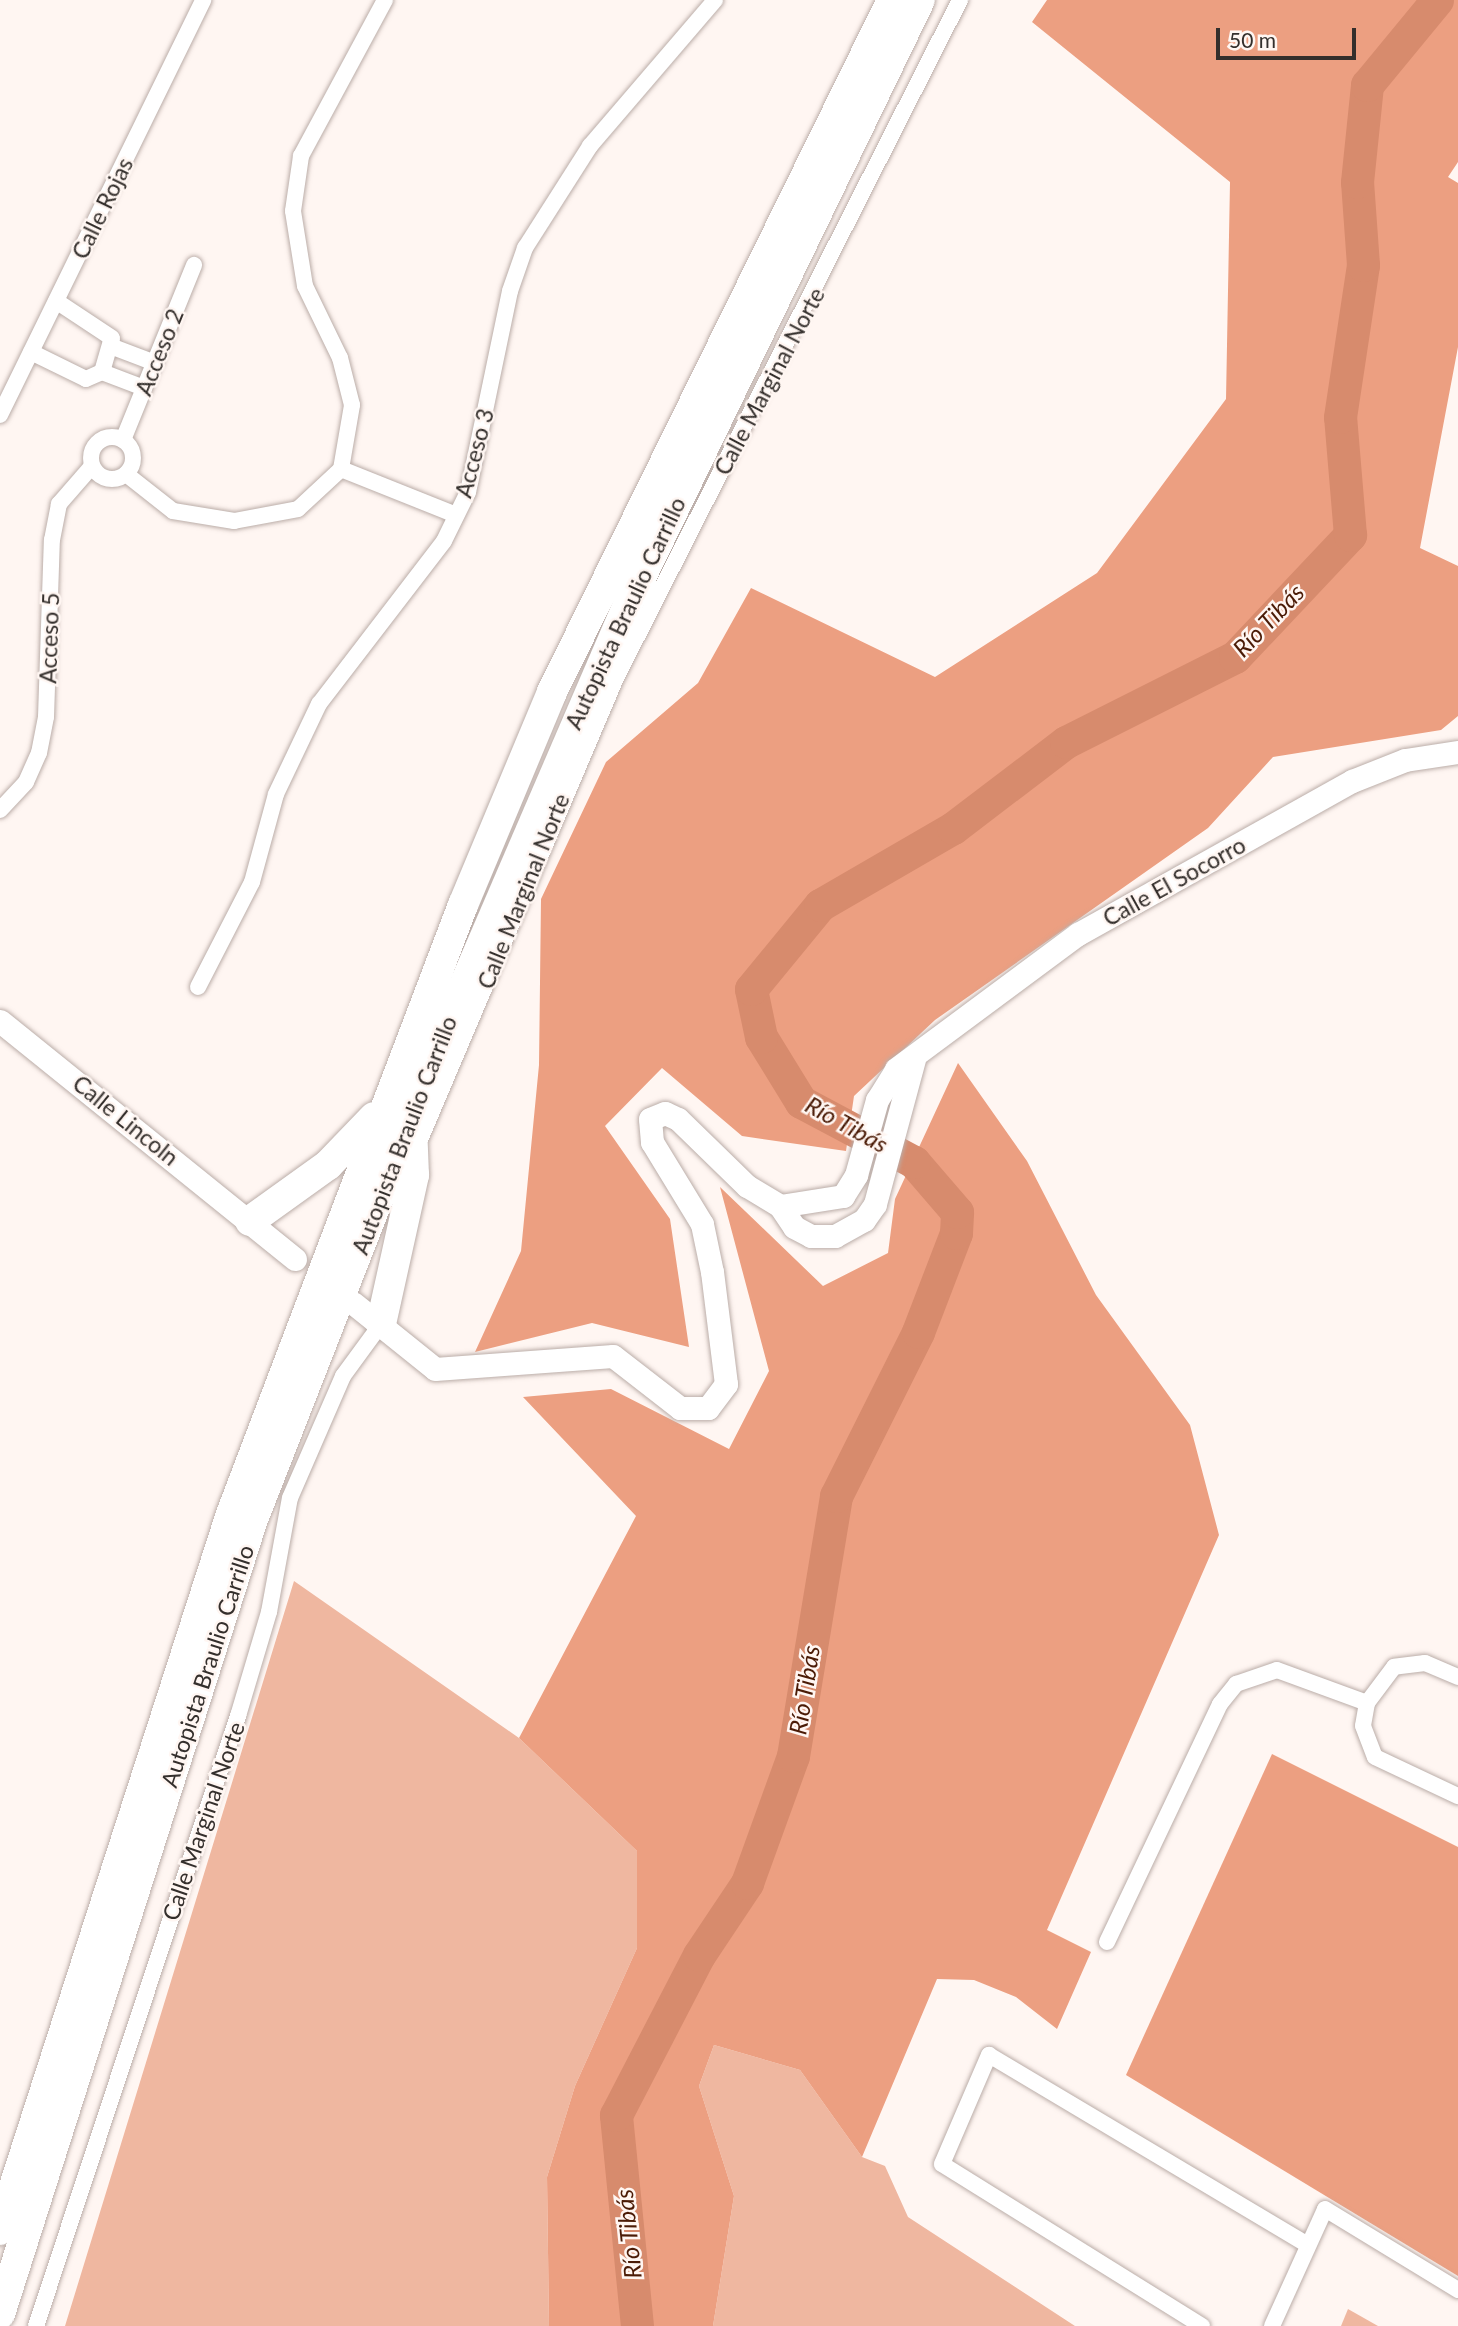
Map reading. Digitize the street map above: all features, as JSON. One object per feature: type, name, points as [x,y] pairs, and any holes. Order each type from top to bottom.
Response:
[{"type":"highway","name":"Autopista Braulio Carrillo","points":[[0,2230],[231,1514],[384,1106],[552,692],[892,0]]},
{"type":"highway","name":"Autopista Braulio Carrillo","points":[[0,2314],[253,1522],[411,1118],[539,800],[920,0]]},
{"type":"highway","points":[[250,1221],[328,1165],[384,1106],[411,1118],[416,1150],[405,1232],[381,1324]]},
{"type":"street","name":"Calle Rojas","points":[[2,407],[203,0]]},
{"type":"street","points":[[126,474],[173,511],[234,521],[298,509],[341,469],[352,405],[340,358],[305,286],[293,211],[301,156],[385,0]]},
{"type":"street","name":"Acceso 3","points":[[198,987],[252,882],[275,794],[319,704],[444,541],[468,492],[510,292],[525,247],[555,193],[715,0]]},
{"type":"street","name":"Calle Marginal Norte","points":[[416,1150],[614,682],[960,0]]},
{"type":"street","name":"Acceso 2","points":[[123,440],[194,265]]},
{"type":"street","points":[[56,301],[105,328],[113,347],[155,363]]},
{"type":"street","points":[[31,352],[86,379],[102,372],[113,347]]},
{"type":"street","points":[[102,372],[144,388]]},
{"type":"street","points":[[123,440],[133,456],[126,474],[107,479],[92,466],[98,442],[123,440]]},
{"type":"street","name":"Acceso 5","points":[[0,810],[26,782],[39,753],[46,717],[52,540],[59,504],[92,466]]},
{"type":"street","points":[[341,469],[456,515]]},
{"type":"street","name":"Calle El Socorro","points":[[780,1206],[833,1201],[856,1175],[877,1100],[896,1069],[914,1059],[1078,934],[1352,781],[1405,760],[1458,752]]},
{"type":"street","name":"Calle Lincoln","points":[[0,1021],[250,1221]]},
{"type":"street","points":[[353,1303],[435,1369],[612,1356],[680,1408],[708,1408],[726,1384],[712,1272],[702,1224],[653,1142],[650,1119],[665,1113],[678,1119],[747,1186],[780,1206],[801,1232],[835,1236],[864,1220],[883,1182],[900,1125],[914,1059]]},
{"type":"street","points":[[250,1221],[295,1259]]},
{"type":"street","name":"Calle Marginal Norte","points":[[36,2326],[238,1716],[269,1612],[290,1498],[343,1376],[381,1324]]},
{"type":"street","points":[[1458,1677],[1406,1663],[1383,1676],[1367,1703],[1363,1726],[1375,1757],[1458,1796]]},
{"type":"street","points":[[1107,1942],[1220,1704],[1236,1684],[1277,1670],[1367,1703]]},
{"type":"street","points":[[1202,2326],[942,2164],[989,2055],[1308,2245]]},
{"type":"street","points":[[1272,2326],[1325,2208],[1458,2290]]},
{"type":"shaded area","points":[[1047,0],[1458,0],[1458,162],[1448,177],[1458,183],[1458,347],[1420,548],[1458,566],[1458,716],[1441,730],[1273,757],[1208,828],[935,1020],[854,1096],[846,1151],[742,1136],[662,1068],[605,1126],[670,1219],[689,1347],[592,1323],[475,1352],[521,1251],[539,1065],[541,899],[606,762],[698,683],[751,588],[935,677],[1097,573],[1226,399],[1230,182],[1032,22]]},
{"type":"shaded area","points":[[958,1063],[1027,1161],[1096,1295],[1190,1425],[1219,1535],[1047,1930],[1091,1952],[1057,2029],[1016,1997],[974,1980],[937,1979],[862,2157],[800,2070],[714,2045],[699,2086],[734,2196],[713,2326],[549,2326],[547,2177],[575,2086],[637,1948],[637,1851],[519,1738],[636,1516],[523,1397],[611,1389],[729,1449],[769,1371],[720,1187],[823,1286],[888,1253],[895,1199]]},
{"type":"shaded area","points":[[294,1581],[519,1738],[637,1851],[637,1948],[575,2086],[547,2177],[549,2326],[65,2326]]},
{"type":"shaded area","points":[[1272,1754],[1458,1847],[1458,2276],[1126,2075]]},
{"type":"shaded area","points":[[714,2045],[800,2070],[862,2157],[885,2166],[908,2217],[1075,2326],[713,2326],[734,2196],[699,2086]]},
{"type":"shaded area","points":[[1348,2309],[1378,2326],[1341,2326]]},
{"type":"waterway","name":"Río Tibás","points":[[637,2326],[616,2115],[699,1955],[747,1883],[793,1756],[836,1496],[918,1332],[956,1233],[957,1212],[914,1162],[801,1102],[761,1037],[751,989],[820,905],[953,828],[1066,742],[1235,657],[1350,535],[1340,417],[1363,265],[1357,182],[1367,85],[1437,0]]}]
